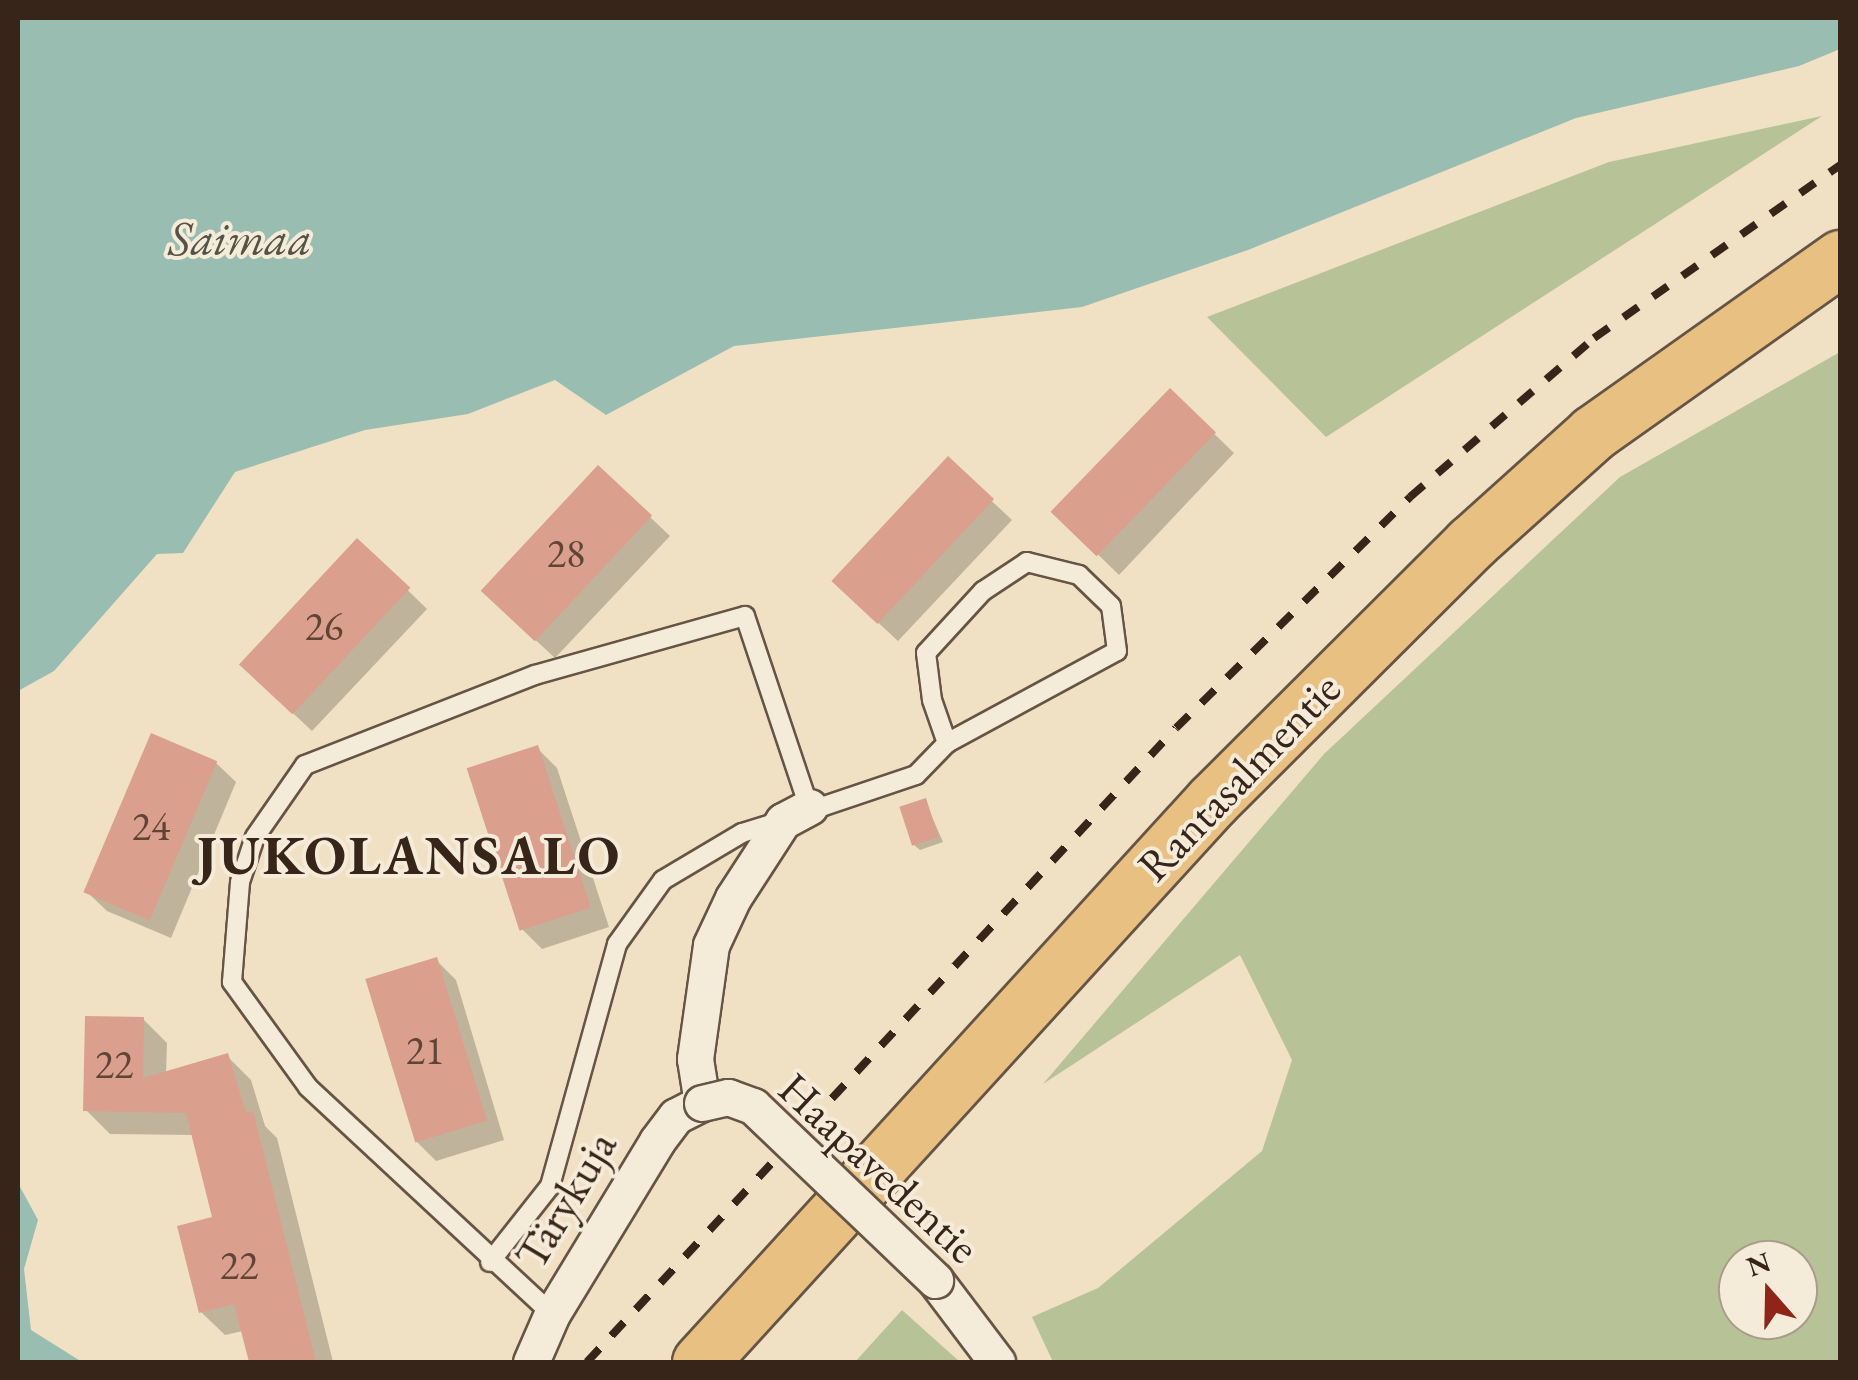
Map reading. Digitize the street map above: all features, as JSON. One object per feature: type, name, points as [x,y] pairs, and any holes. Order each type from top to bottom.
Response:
[{"type":"highway","name":"Rantasalmentie","points":[[700,1362],[1213,800],[1470,543],[1594,433],[1840,258]]},
{"type":"street","name":"Haapavedentie","points":[[796,814],[732,898],[711,945],[695,1059],[702,1103],[728,1096],[753,1106],[936,1280],[997,1362]]},
{"type":"street","name":"Tärykuja","points":[[531,1362],[552,1314],[656,1141],[676,1116],[702,1103]]},
{"type":"lane","points":[[490,1262],[550,1186],[617,944],[663,880],[742,833],[916,774],[947,743],[1117,650],[1111,606],[1078,575],[1027,562],[983,590],[926,652],[932,700],[947,743]]},
{"type":"lane","points":[[552,1314],[490,1262],[308,1087],[232,982],[240,882],[255,837],[305,765],[535,675],[746,616],[796,814]]},
{"type":"green space","points":[[1822,116],[1326,437],[1207,317],[1609,162]]},
{"type":"green space","points":[[1840,352],[1840,1362],[1053,1362],[1032,1317],[1098,1288],[1262,1151],[1292,1060],[1240,955],[1043,1084],[1324,754],[1620,477]]},
{"type":"green space","points":[[902,1310],[960,1362],[855,1362]]},
{"type":"water","name":"Saimaa","points":[[18,18],[1840,18],[1840,49],[1799,66],[1576,118],[1248,250],[1082,307],[734,346],[606,415],[555,380],[468,414],[365,430],[235,472],[183,553],[157,554],[54,671],[18,691]]},
{"type":"water","points":[[18,1183],[38,1220],[24,1269],[31,1330],[82,1362],[18,1362]]},
{"type":"building","points":[[1170,388],[1216,432],[1097,556],[1051,512]]},
{"type":"building","points":[[948,456],[994,499],[877,624],[831,581]]},
{"type":"building","points":[[598,465],[652,515],[535,641],[481,591]]},
{"type":"building","points":[[357,538],[410,588],[292,714],[239,665]]},
{"type":"building","points":[[151,733],[217,761],[150,920],[83,892]]},
{"type":"building","points":[[538,745],[591,908],[520,931],[467,768]]},
{"type":"building","points":[[926,798],[939,837],[912,846],[899,807]]},
{"type":"building","points":[[437,957],[487,1121],[415,1142],[365,979]]},
{"type":"building","points":[[85,1016],[144,1017],[143,1078],[228,1053],[246,1113],[253,1111],[316,1362],[249,1362],[234,1304],[199,1313],[177,1226],[212,1217],[186,1113],[83,1111]]},
{"type":"railway","points":[[587,1362],[1176,728],[1410,497],[1594,338],[1840,165]]},
{"type":"district","name":"JUKOLANSALO","points":[[409,855]]}]
